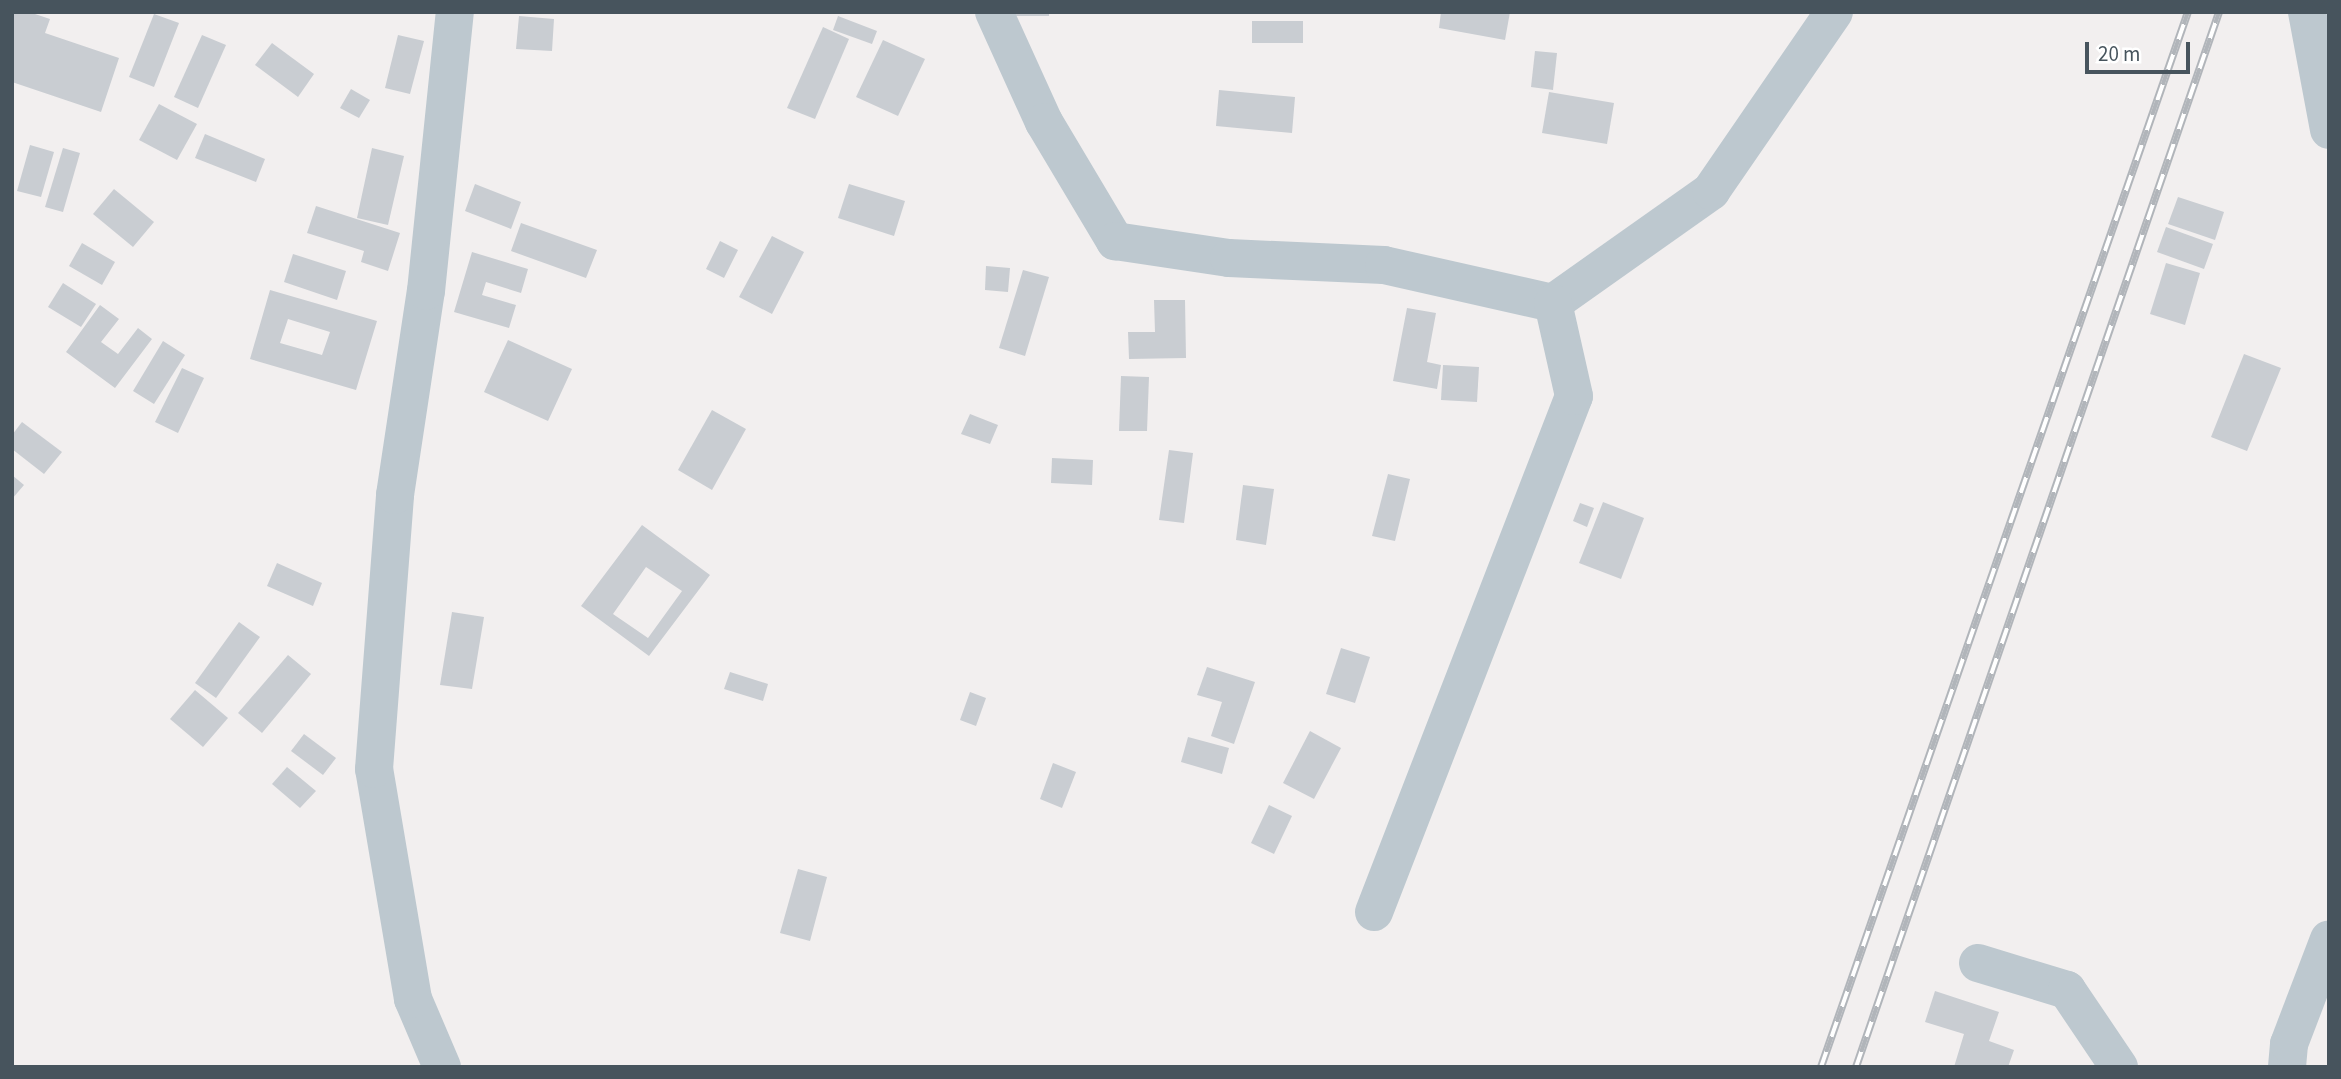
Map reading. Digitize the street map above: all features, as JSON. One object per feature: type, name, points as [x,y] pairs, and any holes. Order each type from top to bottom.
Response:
[{"type":"street","points":[[442,1067],[413,999],[374,769],[395,495],[426,291],[455,12]]},
{"type":"street","points":[[994,12],[1044,122],[1115,241],[1229,258],[1384,265],[1553,303],[1711,191],[1834,12]]},
{"type":"street","points":[[2306,12],[2329,130]]},
{"type":"street","points":[[1374,912],[1574,396],[1553,303]]},
{"type":"street","points":[[2287,1067],[2289,1044],[2329,939]]},
{"type":"street","points":[[1978,963],[2067,990],[2119,1067]]},
{"type":"building","points":[[12,12],[29,12],[50,19],[45,33],[119,58],[101,112],[12,82]]},
{"type":"building","points":[[1011,12],[1049,12],[1049,16],[1011,16]]},
{"type":"building","points":[[1441,12],[1510,12],[1505,40],[1439,28]]},
{"type":"building","points":[[154,14],[179,23],[154,87],[129,77]]},
{"type":"building","points":[[519,16],[554,19],[552,51],[516,49]]},
{"type":"building","points":[[838,16],[877,31],[872,44],[833,30]]},
{"type":"building","points":[[1252,21],[1303,21],[1303,43],[1252,43]]},
{"type":"building","points":[[823,27],[849,39],[815,119],[787,108]]},
{"type":"building","points":[[202,35],[226,45],[198,108],[174,97]]},
{"type":"building","points":[[398,35],[424,41],[410,94],[385,88]]},
{"type":"building","points":[[883,40],[925,59],[898,116],[856,97]]},
{"type":"building","points":[[272,43],[314,74],[298,97],[255,65]]},
{"type":"building","points":[[1535,51],[1557,53],[1553,90],[1531,87]]},
{"type":"building","points":[[351,89],[370,100],[359,118],[340,108]]},
{"type":"building","points":[[1219,90],[1295,97],[1292,133],[1216,126]]},
{"type":"building","points":[[1549,92],[1614,103],[1607,144],[1542,133]]},
{"type":"building","points":[[159,104],[197,124],[177,160],[139,140]]},
{"type":"building","points":[[205,134],[265,159],[256,182],[195,158]]},
{"type":"building","points":[[30,145],[54,152],[41,197],[17,191]]},
{"type":"building","points":[[63,148],[80,153],[63,212],[45,207]]},
{"type":"building","points":[[372,148],[404,156],[388,225],[357,218]]},
{"type":"building","points":[[475,184],[521,202],[511,229],[465,211]]},
{"type":"building","points":[[849,184],[905,201],[894,236],[838,218]]},
{"type":"building","points":[[114,189],[154,222],[133,247],[93,214]]},
{"type":"building","points":[[2178,197],[2224,212],[2215,240],[2168,224]]},
{"type":"building","points":[[316,206],[400,233],[388,271],[361,262],[364,251],[307,233]]},
{"type":"building","points":[[521,223],[597,250],[586,278],[511,251]]},
{"type":"building","points":[[2166,227],[2213,244],[2204,269],[2157,252]]},
{"type":"building","points":[[772,236],[804,252],[772,314],[739,297]]},
{"type":"building","points":[[720,241],[738,250],[724,278],[706,269]]},
{"type":"building","points":[[82,243],[115,262],[102,285],[69,266]]},
{"type":"building","points":[[472,252],[528,269],[521,293],[486,282],[482,295],[516,305],[509,328],[454,312]]},
{"type":"building","points":[[293,254],[346,271],[337,300],[284,282]]},
{"type":"building","points":[[2166,263],[2200,273],[2185,325],[2150,314]]},
{"type":"building","points":[[986,266],[1010,268],[1008,292],[985,290]]},
{"type":"building","points":[[1023,270],[1049,277],[1025,356],[999,348]]},
{"type":"building","points":[[63,283],[96,304],[81,327],[48,307]]},
{"type":"building","points":[[270,290],[377,321],[356,390],[250,359]],"holes":[[[288,319],[330,332],[322,355],[280,343]]]},
{"type":"building","points":[[1154,300],[1185,300],[1186,358],[1129,359],[1128,332],[1155,332]]},
{"type":"building","points":[[100,305],[119,319],[101,342],[118,354],[138,328],[152,339],[115,388],[66,352]]},
{"type":"building","points":[[1407,308],[1436,313],[1427,362],[1441,365],[1437,389],[1393,381]]},
{"type":"building","points":[[508,340],[572,369],[548,421],[484,392]]},
{"type":"building","points":[[163,341],[185,355],[154,404],[133,391]]},
{"type":"building","points":[[2244,354],[2281,368],[2247,451],[2211,437]]},
{"type":"building","points":[[1443,365],[1479,367],[1477,402],[1441,400]]},
{"type":"building","points":[[182,368],[204,378],[178,433],[155,422]]},
{"type":"building","points":[[1121,376],[1149,377],[1147,431],[1119,431]]},
{"type":"building","points":[[712,410],[746,429],[712,490],[678,470]]},
{"type":"building","points":[[970,414],[998,425],[990,444],[961,434]]},
{"type":"building","points":[[22,422],[62,452],[44,474],[12,449],[12,435]]},
{"type":"building","points":[[1169,450],[1193,453],[1184,523],[1159,520]]},
{"type":"building","points":[[1052,458],[1093,460],[1092,485],[1051,483]]},
{"type":"building","points":[[1388,474],[1410,479],[1395,541],[1372,536]]},
{"type":"building","points":[[12,475],[24,485],[12,499]]},
{"type":"building","points":[[1243,485],[1274,489],[1266,545],[1236,540]]},
{"type":"building","points":[[1603,502],[1644,518],[1621,579],[1579,563]]},
{"type":"building","points":[[1580,503],[1594,508],[1587,527],[1573,521]]},
{"type":"building","points":[[642,525],[710,575],[649,656],[581,606]],"holes":[[[646,567],[682,591],[648,638],[613,614]]]},
{"type":"building","points":[[277,563],[322,583],[313,606],[267,586]]},
{"type":"building","points":[[452,612],[484,617],[472,689],[440,685]]},
{"type":"building","points":[[239,622],[260,637],[216,698],[195,683]]},
{"type":"building","points":[[1341,648],[1370,657],[1355,703],[1326,694]]},
{"type":"building","points":[[288,655],[311,674],[262,733],[238,713]]},
{"type":"building","points":[[1207,667],[1255,682],[1234,744],[1211,736],[1222,702],[1197,695]]},
{"type":"building","points":[[730,672],[768,684],[763,701],[724,689]]},
{"type":"building","points":[[195,690],[228,718],[203,747],[170,719]]},
{"type":"building","points":[[970,692],[986,698],[976,726],[960,720]]},
{"type":"building","points":[[1310,731],[1341,748],[1314,799],[1283,783]]},
{"type":"building","points":[[304,734],[336,758],[323,775],[291,751]]},
{"type":"building","points":[[1188,737],[1229,748],[1222,774],[1181,762]]},
{"type":"building","points":[[1053,763],[1076,772],[1062,808],[1040,799]]},
{"type":"building","points":[[287,767],[316,791],[300,808],[272,784]]},
{"type":"building","points":[[1269,805],[1292,816],[1274,854],[1251,843]]},
{"type":"building","points":[[798,869],[827,877],[810,941],[780,933]]},
{"type":"building","points":[[1935,991],[1999,1012],[1989,1041],[2014,1050],[2008,1067],[1954,1067],[1964,1034],[1925,1022]]},
{"type":"railway","points":[[1821,1067],[2188,12]]},
{"type":"railway","points":[[1856,1067],[2219,12]]}]
